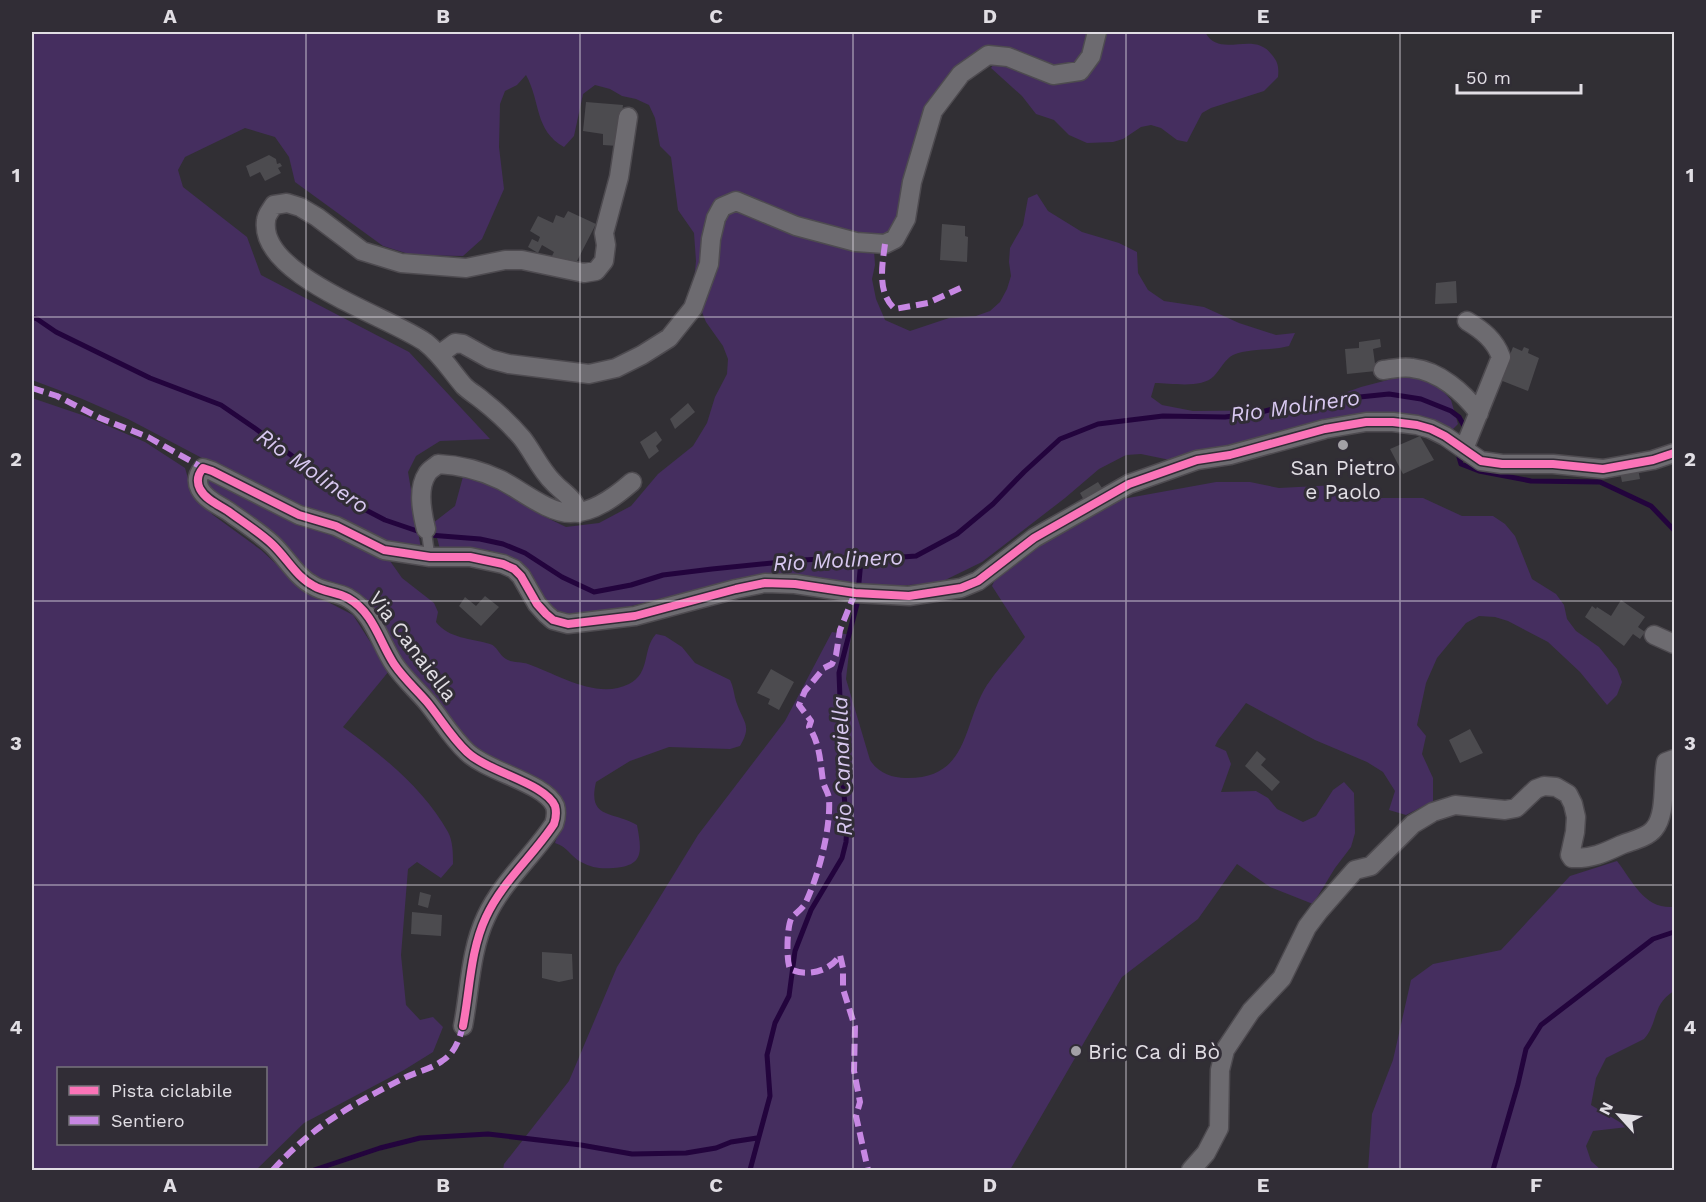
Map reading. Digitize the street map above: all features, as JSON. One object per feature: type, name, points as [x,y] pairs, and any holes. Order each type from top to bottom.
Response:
[{"type":"street","points":[[440,354],[455,343],[463,344],[490,359],[509,364],[589,374],[616,368],[642,355],[669,338],[693,308],[709,264],[716,218],[722,207],[736,201],[796,226],[856,242],[885,244],[895,239],[906,219],[912,182],[933,111],[961,74],[988,55],[1008,57],[1053,75],[1080,71],[1091,56],[1097,32]]},
{"type":"street","points":[[578,513],[577,504],[553,483],[522,439],[482,399],[466,388],[440,354],[412,333],[324,290],[283,261],[274,250],[266,232],[266,218],[274,205],[287,202],[317,217],[362,252],[401,263],[466,268],[505,260],[522,260],[584,273],[596,272],[604,261],[606,245],[604,233],[619,177],[628,117]]},
{"type":"street","points":[[1460,446],[1479,413],[1501,357],[1492,341],[1467,321]]},
{"type":"street","points":[[1383,370],[1410,367],[1429,372],[1449,383],[1479,413]]},
{"type":"street","points":[[632,482],[610,501],[578,513],[557,512],[501,480],[476,469],[438,464],[426,474],[422,492],[422,508],[428,543],[514,569],[546,614],[553,620],[568,624],[636,616],[765,583],[795,584],[851,593],[909,596],[962,588],[978,581],[1034,538],[1128,484],[1197,460],[1230,455],[1325,429],[1366,422],[1418,425],[1431,429],[1480,461],[1502,464],[1553,464],[1593,470],[1653,460],[1674,453]]},
{"type":"street","name":"Via Canaiella","points":[[428,543],[384,550],[336,526],[300,515],[212,471],[204,468],[198,477],[198,484],[208,498],[271,543],[285,557],[295,572],[313,586],[349,598],[362,609],[373,622],[389,657],[401,675],[427,702],[448,732],[467,752],[478,762],[543,792],[555,806],[554,824],[496,898],[486,916],[477,942],[463,1026]]},
{"type":"street","points":[[1654,635],[1674,644]]},
{"type":"street","points":[[1191,1170],[1206,1153],[1219,1128],[1220,1070],[1225,1050],[1251,1011],[1282,978],[1307,927],[1355,870],[1371,866],[1413,824],[1433,812],[1455,805],[1505,810],[1516,808],[1536,789],[1544,786],[1556,788],[1568,794],[1573,804],[1576,817],[1570,855],[1572,858],[1586,859],[1597,856],[1654,830],[1663,806],[1666,762],[1674,759]]},
{"type":"shaded area","points":[[32,32],[1087,32],[1088,49],[1067,70],[994,46],[979,51],[951,75],[896,227],[874,250],[875,265],[872,279],[876,299],[885,320],[910,331],[949,318],[976,316],[990,311],[1000,302],[1007,289],[1011,276],[1010,248],[1023,225],[1028,198],[1037,194],[1048,211],[1082,232],[1119,243],[1137,252],[1138,273],[1148,290],[1164,301],[1204,307],[1239,323],[1276,335],[1295,333],[1289,346],[1246,351],[1233,355],[1214,376],[1202,383],[1155,383],[1151,397],[1162,405],[1193,411],[1297,410],[1361,387],[1407,375],[1427,379],[1441,389],[1451,400],[1458,424],[1451,431],[1422,419],[1278,435],[1170,460],[1141,454],[1126,455],[1099,469],[982,562],[939,583],[880,587],[800,576],[748,577],[599,614],[570,615],[551,609],[508,557],[489,550],[440,549],[433,523],[455,506],[464,473],[484,479],[539,514],[566,527],[599,523],[631,506],[658,474],[693,446],[707,423],[715,397],[727,374],[728,359],[723,346],[706,322],[693,291],[696,261],[694,233],[678,210],[671,157],[660,146],[655,118],[649,105],[595,85],[583,94],[574,136],[564,147],[554,140],[543,124],[526,75],[517,85],[505,91],[500,104],[499,147],[504,189],[482,239],[463,256],[412,255],[383,246],[295,182],[289,157],[275,137],[245,128],[185,157],[178,170],[183,187],[247,237],[261,275],[409,352],[490,439],[440,441],[416,456],[408,472],[421,549],[385,541],[291,505],[128,419],[32,380]]},
{"type":"shaded area","points":[[1100,32],[1205,32],[1211,40],[1219,44],[1256,44],[1265,48],[1274,58],[1278,65],[1278,77],[1264,91],[1202,113],[1187,142],[1177,140],[1161,128],[1151,125],[1141,127],[1123,139],[1113,142],[1087,143],[1069,135],[1054,120],[1036,114],[1022,96],[991,68],[995,62],[1028,75],[1055,82],[1078,81],[1086,76]]},
{"type":"shaded area","points":[[32,398],[85,416],[145,442],[185,468],[192,492],[213,515],[261,550],[303,589],[353,615],[389,671],[343,727],[387,761],[415,787],[438,816],[450,836],[453,864],[441,878],[417,862],[408,869],[401,955],[406,1005],[420,1020],[433,1017],[443,1027],[433,1052],[304,1123],[256,1170],[32,1170]]},
{"type":"shaded area","points":[[206,475],[356,543],[390,561],[402,578],[434,603],[438,612],[436,622],[441,628],[454,635],[492,645],[508,660],[528,664],[591,688],[617,688],[629,684],[641,674],[652,640],[656,634],[665,636],[682,647],[695,663],[730,680],[746,725],[744,739],[740,746],[730,749],[669,747],[630,761],[596,782],[595,803],[604,813],[637,825],[640,850],[636,861],[623,867],[601,868],[585,864],[555,843],[563,818],[484,760],[410,677],[386,633],[321,585],[206,489]]},
{"type":"shaded area","points":[[1216,482],[1250,482],[1279,488],[1337,485],[1363,498],[1423,498],[1462,516],[1493,516],[1505,524],[1515,536],[1532,579],[1556,594],[1564,605],[1567,619],[1576,631],[1599,647],[1617,669],[1622,682],[1617,695],[1607,705],[1580,672],[1548,642],[1508,621],[1479,616],[1466,623],[1437,658],[1426,683],[1417,725],[1426,736],[1422,754],[1433,778],[1433,801],[1406,815],[1389,810],[1395,791],[1383,772],[1367,762],[1315,740],[1246,703],[1215,746],[1226,751],[1231,764],[1221,792],[1256,791],[1268,798],[1277,809],[1303,822],[1316,816],[1333,790],[1344,782],[1354,793],[1355,833],[1351,847],[1313,904],[1270,887],[1237,864],[1198,919],[1122,977],[1010,1170],[503,1170],[504,1164],[569,1081],[617,967],[698,835],[785,721],[832,632],[851,635],[846,679],[870,760],[877,768],[891,776],[906,778],[927,776],[942,769],[953,759],[961,746],[987,685],[1025,637],[992,586],[998,573],[1066,525],[1117,500]]},
{"type":"shaded area","points":[[1617,861],[1647,899],[1655,904],[1674,907],[1674,991],[1662,1002],[1652,1027],[1644,1039],[1606,1058],[1596,1078],[1591,1105],[1628,1127],[1593,1131],[1586,1146],[1591,1161],[1601,1170],[1368,1170],[1372,1114],[1393,1060],[1411,980],[1433,964],[1501,950],[1570,876]]},
{"type":"building","points":[[586,102],[623,105],[618,146],[603,145],[603,134],[583,131]]},
{"type":"building","points":[[269,155],[282,166],[278,168],[281,173],[265,181],[260,172],[250,177],[246,166]]},
{"type":"building","points":[[568,211],[596,224],[576,263],[567,259],[565,262],[552,256],[554,252],[542,245],[538,253],[528,247],[532,239],[538,242],[540,237],[530,231],[538,216],[553,223],[556,215],[564,218]]},
{"type":"building","points":[[942,224],[965,226],[965,236],[968,237],[967,262],[940,260]]},
{"type":"building","points":[[1456,281],[1457,303],[1435,304],[1436,283]]},
{"type":"building","points":[[1380,339],[1381,347],[1373,349],[1376,371],[1347,374],[1345,349],[1359,348],[1359,342]]},
{"type":"building","points":[[1513,347],[1522,351],[1524,347],[1529,349],[1528,353],[1539,358],[1528,391],[1500,380]]},
{"type":"building","points":[[688,403],[695,412],[675,429],[670,419]]},
{"type":"building","points":[[656,431],[662,440],[656,446],[659,451],[649,459],[640,442]]},
{"type":"building","points":[[1420,436],[1434,460],[1403,474],[1390,449]]},
{"type":"building","points":[[1638,469],[1640,479],[1622,482],[1620,472]]},
{"type":"building","points":[[1098,482],[1104,491],[1085,502],[1080,493]]},
{"type":"building","points":[[485,596],[499,607],[481,626],[459,606],[465,597],[476,606]]},
{"type":"building","points":[[1621,600],[1645,617],[1638,627],[1645,632],[1640,639],[1633,634],[1624,646],[1585,617],[1592,606],[1611,616]]},
{"type":"building","points":[[771,669],[794,682],[779,710],[768,704],[770,699],[757,693]]},
{"type":"building","points":[[1470,729],[1483,753],[1460,763],[1449,740]]},
{"type":"building","points":[[1257,751],[1266,759],[1261,765],[1280,782],[1272,791],[1245,766]]},
{"type":"building","points":[[420,892],[431,895],[428,908],[418,905]]},
{"type":"building","points":[[412,912],[442,915],[441,936],[411,934]]},
{"type":"building","points":[[542,952],[572,954],[573,979],[559,982],[542,978]]},
{"type":"waterway","name":"Rio Molinero","points":[[32,317],[56,332],[150,378],[221,405],[362,508],[385,520],[429,535],[480,539],[503,544],[525,553],[562,577],[594,592],[631,585],[663,575],[712,569],[802,560],[843,558],[861,560],[916,556],[957,534],[993,504],[1060,439],[1098,424],[1163,416],[1225,417],[1258,413],[1291,404],[1389,394],[1421,399],[1451,411],[1459,417],[1464,430]]},
{"type":"waterway","name":"Rio Molinero","points":[[1459,451],[1461,464],[1479,471],[1531,481],[1600,482],[1651,506],[1674,530]]},
{"type":"waterway","name":"Rio Canaiella","points":[[750,1170],[770,1096],[767,1055],[775,1023],[789,996],[795,951],[811,910],[842,858],[846,842],[847,824],[840,756],[839,673],[857,604],[861,560]]},
{"type":"waterway","points":[[1493,1170],[1526,1049],[1541,1025],[1653,939],[1674,932]]},
{"type":"waterway","points":[[314,1170],[380,1148],[420,1138],[488,1134],[581,1145],[632,1154],[686,1153],[757,1138]]},
{"type":"marked path","points":[[885,244],[883,287],[889,303],[895,309],[928,303],[965,286]]},
{"type":"marked path","points":[[32,388],[57,396],[100,418],[148,437],[203,468]]},
{"type":"marked path","points":[[855,593],[840,630],[836,655],[832,664],[824,668],[805,691],[799,705],[811,721],[809,727],[817,746],[823,781],[829,798],[829,810],[820,865],[806,902],[791,919],[788,952],[790,969],[803,973],[824,969],[836,961],[840,955],[843,968],[843,989],[855,1027],[854,1071],[860,1102],[856,1116],[868,1170]]},
{"type":"marked path","points":[[273,1170],[302,1141],[350,1107],[446,1058],[456,1046],[463,1026]]},
{"type":"cycle path","points":[[463,1026],[474,957],[486,917],[500,892],[554,824],[555,806],[540,791],[488,766],[467,752],[398,669],[364,611],[348,598],[318,588],[308,582],[267,540],[206,496],[198,483],[203,468],[299,515],[336,526],[384,550],[430,557],[470,557],[503,564],[514,569],[521,576],[537,604],[546,614],[553,620],[568,624],[635,616],[765,583],[795,584],[855,593],[909,596],[961,588],[978,581],[1034,538],[1129,484],[1197,460],[1230,455],[1325,429],[1366,422],[1393,422],[1431,429],[1481,461],[1502,464],[1553,464],[1603,469],[1653,460],[1674,453]]},
{"type":"place","name":"San Pietro e Paolo","points":[[1343,445]]},
{"type":"place","name":"Bric Ca di Bò","points":[[1076,1051]]}]
